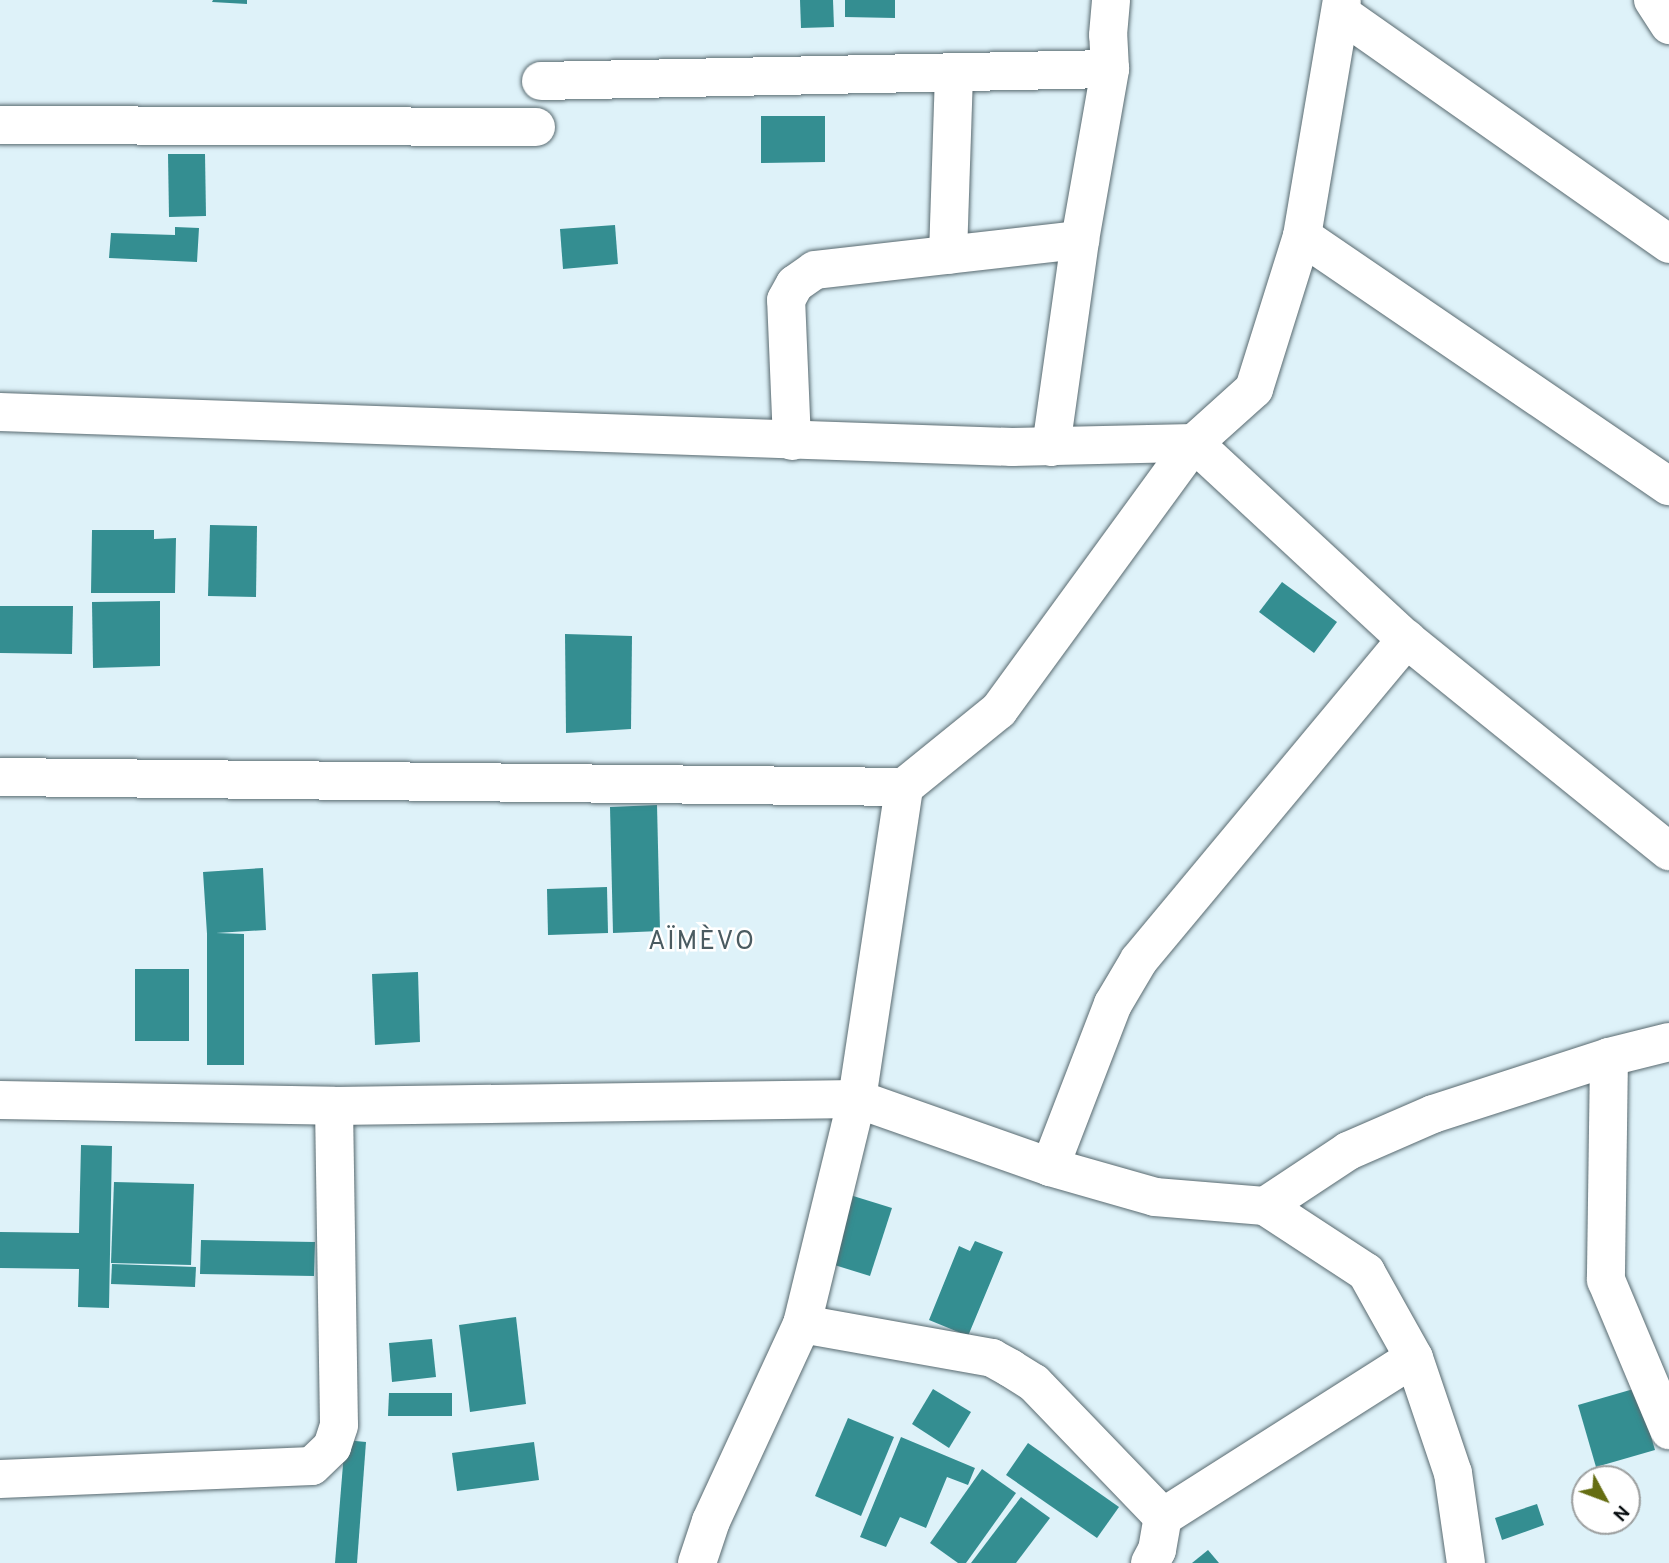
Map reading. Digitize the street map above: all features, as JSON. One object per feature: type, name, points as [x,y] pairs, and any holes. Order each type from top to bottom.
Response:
[{"type":"street","points":[[1051,447],[1080,240],[1110,69],[1111,0]]},
{"type":"street","points":[[1653,0],[1669,25]]},
{"type":"street","points":[[0,777],[904,787],[999,710],[1194,443],[1254,389],[1302,236],[1342,7],[1669,244]]},
{"type":"street","points":[[541,81],[1110,69]]},
{"type":"street","points":[[948,255],[954,73]]},
{"type":"street","points":[[0,125],[536,127]]},
{"type":"street","points":[[1302,236],[1669,486]]},
{"type":"street","points":[[792,441],[786,300],[795,284],[815,270],[1080,240]]},
{"type":"street","points":[[0,412],[792,441],[1051,447],[1194,443],[1406,639],[1669,851]]},
{"type":"street","points":[[1050,1167],[1114,1004],[1139,960],[1406,639]]},
{"type":"street","points":[[697,1563],[711,1521],[803,1324],[857,1099],[904,787]]},
{"type":"street","points":[[1265,1206],[1348,1151],[1433,1114],[1609,1057],[1669,1042]]},
{"type":"street","points":[[1609,1057],[1606,1280],[1669,1430]]},
{"type":"street","points":[[0,1100],[334,1106],[857,1099],[1050,1167],[1155,1197],[1265,1206],[1366,1272],[1414,1358],[1453,1473],[1466,1563]]},
{"type":"street","points":[[0,1479],[312,1466],[332,1447],[339,1425],[334,1106]]},
{"type":"street","points":[[803,1324],[992,1358],[1034,1383],[1163,1517]]},
{"type":"street","points":[[1150,1563],[1157,1550],[1163,1517],[1414,1358]]},
{"type":"building","points":[[247,0],[247,4],[212,2]]},
{"type":"building","points":[[800,0],[833,0],[834,27],[801,28]]},
{"type":"building","points":[[845,0],[895,0],[895,18],[845,17]]},
{"type":"building","points":[[761,116],[825,116],[825,162],[761,163]]},
{"type":"building","points":[[168,154],[205,154],[206,216],[169,217]]},
{"type":"building","points":[[615,225],[618,264],[563,269],[560,229]]},
{"type":"building","points":[[175,227],[199,228],[197,262],[109,258],[111,233],[175,235]]},
{"type":"building","points":[[210,525],[257,526],[256,597],[208,596]]},
{"type":"building","points":[[92,530],[154,530],[154,539],[176,538],[175,593],[91,593]]},
{"type":"building","points":[[1282,582],[1337,622],[1314,653],[1259,612]]},
{"type":"building","points":[[160,601],[160,666],[93,668],[92,602]]},
{"type":"building","points":[[0,606],[73,606],[72,654],[0,653]]},
{"type":"building","points":[[565,634],[632,636],[631,729],[566,733]]},
{"type":"building","points":[[657,805],[660,931],[613,933],[610,807]]},
{"type":"building","points":[[263,868],[266,930],[216,933],[244,934],[244,1065],[207,1065],[207,934],[203,872]]},
{"type":"building","points":[[607,887],[608,933],[548,935],[547,889]]},
{"type":"building","points":[[135,969],[189,969],[189,1041],[135,1041]]},
{"type":"building","points":[[418,972],[420,1042],[375,1045],[372,974]]},
{"type":"building","points":[[81,1145],[112,1146],[109,1308],[78,1307],[79,1269],[0,1268],[0,1232],[79,1233]]},
{"type":"building","points":[[114,1182],[194,1184],[191,1265],[111,1263]]},
{"type":"building","points":[[850,1195],[892,1208],[870,1276],[828,1263]]},
{"type":"building","points":[[201,1240],[315,1242],[314,1276],[200,1274]]},
{"type":"building","points":[[975,1241],[1003,1252],[968,1336],[929,1320],[959,1246],[970,1251]]},
{"type":"building","points":[[112,1264],[196,1267],[195,1287],[111,1284]]},
{"type":"building","points":[[516,1317],[526,1404],[470,1412],[459,1325]]},
{"type":"building","points":[[432,1339],[436,1377],[392,1382],[389,1343]]},
{"type":"building","points":[[1637,1388],[1655,1450],[1595,1465],[1578,1405]]},
{"type":"building","points":[[933,1389],[971,1412],[949,1448],[912,1424]]},
{"type":"building","points":[[389,1393],[452,1393],[452,1416],[388,1416]]},
{"type":"building","points":[[848,1418],[894,1437],[861,1516],[815,1496]]},
{"type":"building","points":[[901,1437],[975,1468],[968,1485],[947,1477],[926,1528],[900,1517],[886,1547],[860,1537]]},
{"type":"building","points":[[345,1440],[366,1442],[357,1563],[335,1563]]},
{"type":"building","points":[[534,1442],[539,1480],[457,1491],[452,1453]]},
{"type":"building","points":[[1028,1443],[1119,1507],[1097,1538],[1006,1475]]},
{"type":"building","points":[[982,1469],[1016,1493],[966,1563],[958,1563],[930,1543]]},
{"type":"building","points":[[1021,1497],[1050,1518],[1016,1563],[971,1563]]},
{"type":"building","points":[[1537,1504],[1544,1525],[1502,1540],[1495,1518]]},
{"type":"building","points":[[1208,1550],[1219,1563],[1192,1563]]},
{"type":"district","name":"AÏMÈVO","points":[[702,943]]}]
